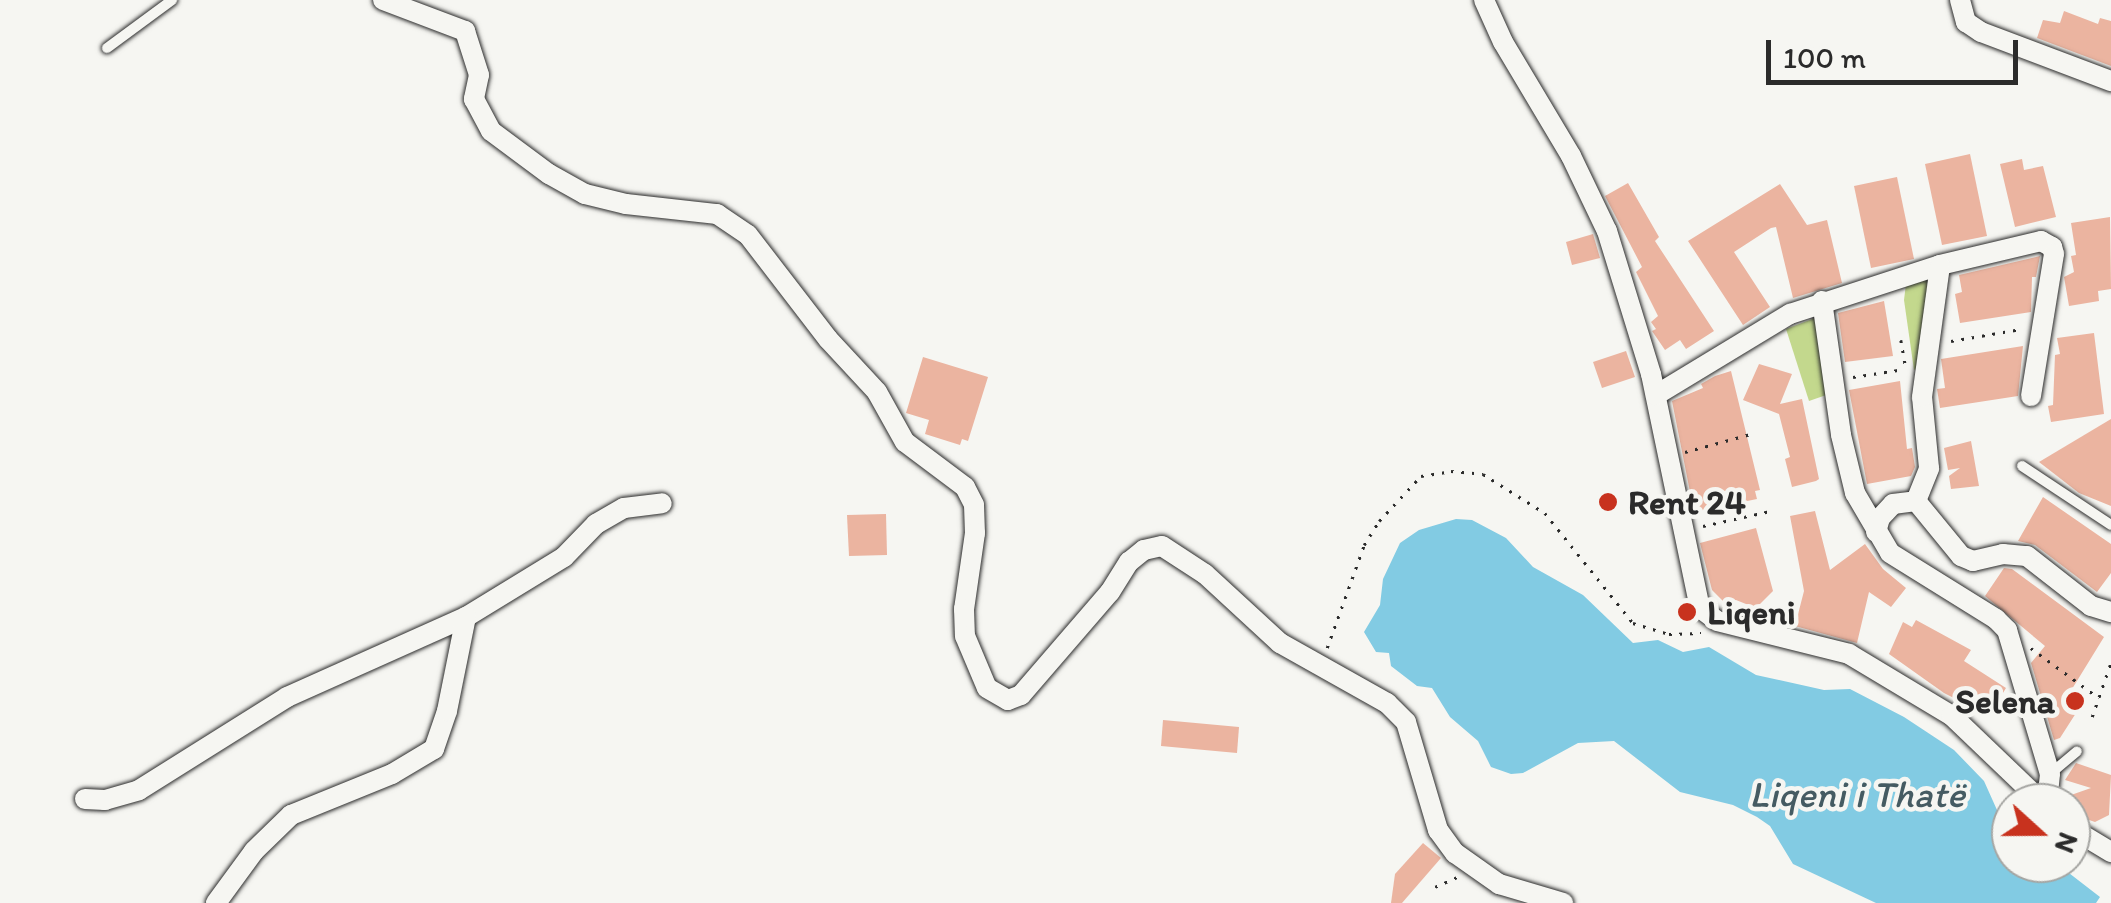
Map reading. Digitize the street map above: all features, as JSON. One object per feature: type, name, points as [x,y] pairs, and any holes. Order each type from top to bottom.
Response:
[{"type":"street","points":[[382,0],[465,31],[478,75],[474,99],[492,131],[549,174],[599,197],[717,214],[748,235],[828,338],[877,392],[891,424],[906,442],[965,487],[974,505],[965,636],[976,670],[998,696],[1008,700],[1022,695],[1110,592],[1129,562],[1144,550],[1162,546],[1204,574],[1280,643],[1387,702],[1406,722],[1438,830],[1455,853],[1499,884],[1563,903]]},
{"type":"street","points":[[1484,0],[1503,42],[1571,156],[1607,231],[1656,395],[1700,608],[1708,617],[1737,626],[1850,654],[1952,716],[2024,783]]},
{"type":"street","points":[[1960,0],[1966,22],[1981,32],[2111,81]]},
{"type":"street","points":[[1656,395],[1774,321],[1822,301],[1940,264],[2032,242],[2047,242],[2054,254],[2032,396]]},
{"type":"street","points":[[1916,500],[1929,468],[1922,397],[1940,264]]},
{"type":"street","points":[[1822,301],[1841,435],[1855,493],[1890,553],[1996,619],[2007,630],[2050,774],[2048,783]]},
{"type":"street","points":[[1876,532],[1880,518],[1893,504],[1916,500]]},
{"type":"street","points":[[1916,500],[1961,556],[1973,562],[2004,554],[2027,556],[2092,606],[2111,612]]},
{"type":"street","points":[[85,799],[105,800],[139,790],[287,697],[466,617],[564,556],[596,524],[624,508],[662,504]]},
{"type":"street","points":[[216,903],[254,851],[291,815],[392,774],[434,750],[448,712],[466,617]]},
{"type":"lane","points":[[107,48],[172,0]]},
{"type":"lane","points":[[2022,466],[2111,525]]},
{"type":"lane","points":[[2050,774],[2077,751]]},
{"type":"path","points":[[1970,338],[2042,325]]},
{"type":"path","points":[[1849,378],[1906,368]]},
{"type":"path","points":[[1688,451],[1752,434]]},
{"type":"path","points":[[1335,660],[1326,647],[1331,627],[1364,545],[1398,498],[1421,476],[1451,471],[1483,474],[1545,513],[1633,624],[1669,634],[1710,633],[1737,626]]},
{"type":"path","points":[[1684,531],[1770,511]]},
{"type":"path","points":[[2007,630],[2099,698]]},
{"type":"path","points":[[2092,717],[2111,662]]},
{"type":"path","points":[[1434,887],[1458,876]]},
{"type":"green space","points":[[1923,277],[1929,281],[1920,365],[1914,370],[1904,300],[1906,284]]},
{"type":"green space","points":[[1815,318],[1832,393],[1809,401],[1786,329]]},
{"type":"water","name":"Liqeni i Thatë","points":[[1456,519],[1472,520],[1506,538],[1533,567],[1583,595],[1633,643],[1658,640],[1683,652],[1709,647],[1756,675],[1824,690],[1850,689],[1904,717],[1954,750],[1984,781],[1991,797],[1991,883],[2082,883],[2100,897],[2096,903],[1876,903],[1793,864],[1770,826],[1757,817],[1733,805],[1680,792],[1614,741],[1578,743],[1523,773],[1511,774],[1491,767],[1478,741],[1450,717],[1432,688],[1417,686],[1391,666],[1389,653],[1376,652],[1364,632],[1380,605],[1383,579],[1400,543],[1419,530]]},
{"type":"building","points":[[2064,11],[2098,24],[2100,18],[2111,21],[2111,66],[2037,38],[2043,20],[2060,23]]},
{"type":"building","points":[[1970,154],[1987,236],[1942,245],[1925,164]]},
{"type":"building","points":[[2022,159],[2024,170],[2043,166],[2056,217],[2015,227],[2000,164]]},
{"type":"building","points":[[1897,177],[1914,259],[1871,268],[1854,186]]},
{"type":"building","points":[[1628,183],[1659,237],[1655,241],[1714,331],[1686,349],[1680,340],[1665,350],[1652,331],[1656,329],[1651,322],[1658,316],[1636,272],[1642,267],[1605,196]]},
{"type":"building","points":[[1780,184],[1807,225],[1827,220],[1842,283],[1793,298],[1776,227],[1771,228],[1734,252],[1770,307],[1743,325],[1688,241]]},
{"type":"building","points":[[2110,217],[2111,289],[2098,291],[2099,301],[2069,306],[2064,277],[2074,272],[2071,256],[2076,255],[2071,223]]},
{"type":"building","points":[[1593,234],[1600,258],[1572,265],[1566,242]]},
{"type":"building","points":[[2040,256],[2036,277],[2032,277],[2031,312],[1960,323],[1955,294],[1962,292],[1959,275]]},
{"type":"building","points":[[1884,301],[1893,356],[1845,362],[1838,313]]},
{"type":"building","points":[[2094,333],[2104,414],[2051,422],[2048,406],[2053,405],[2055,355],[2060,354],[2057,338]]},
{"type":"building","points":[[2023,346],[2018,396],[1940,408],[1937,389],[1945,388],[1941,359]]},
{"type":"building","points":[[1626,351],[1635,377],[1602,388],[1593,362]]},
{"type":"building","points":[[923,357],[988,377],[968,441],[962,439],[960,445],[925,434],[929,420],[906,413]]},
{"type":"building","points":[[1759,364],[1792,374],[1780,404],[1802,399],[1819,479],[1816,481],[1792,487],[1785,459],[1790,457],[1779,414],[1743,400]]},
{"type":"building","points":[[1731,371],[1760,490],[1755,491],[1757,499],[1694,512],[1672,401]]},
{"type":"building","points":[[1900,381],[1907,449],[1912,448],[1915,467],[1911,476],[1867,484],[1849,390]]},
{"type":"building","points":[[2111,419],[2111,506],[2079,493],[2039,462]]},
{"type":"building","points":[[1971,441],[1979,486],[1951,489],[1949,476],[1960,468],[1948,470],[1944,448]]},
{"type":"building","points":[[2043,497],[2111,544],[2111,573],[2097,592],[2035,545],[2018,541]]},
{"type":"building","points":[[1815,511],[1830,570],[1865,544],[1883,569],[1906,588],[1891,607],[1869,592],[1857,643],[1795,626],[1804,591],[1790,516]]},
{"type":"building","points":[[886,514],[887,555],[849,556],[847,515]]},
{"type":"building","points":[[1756,528],[1773,591],[1756,608],[1736,600],[1724,602],[1712,590],[1700,543]]},
{"type":"building","points":[[2004,568],[2012,569],[2104,637],[2072,689],[2085,699],[2060,738],[2054,740],[2031,663],[2045,646],[1985,596]]},
{"type":"building","points":[[1916,620],[1971,650],[1964,661],[2006,688],[1989,716],[1944,693],[1889,654],[1903,622],[1912,627]]},
{"type":"building","points":[[1163,720],[1239,727],[1237,753],[1161,746]]},
{"type":"building","points":[[2076,763],[2111,775],[2109,815],[2091,821],[2091,783],[2065,780]]},
{"type":"building","points":[[1423,843],[1441,858],[1402,903],[1391,903],[1395,874]]},
{"type":"place","name":"Rent 24","points":[[1608,502]]},
{"type":"place","name":"Liqeni","points":[[1687,612]]},
{"type":"place","name":"Selena","points":[[2075,701]]}]
